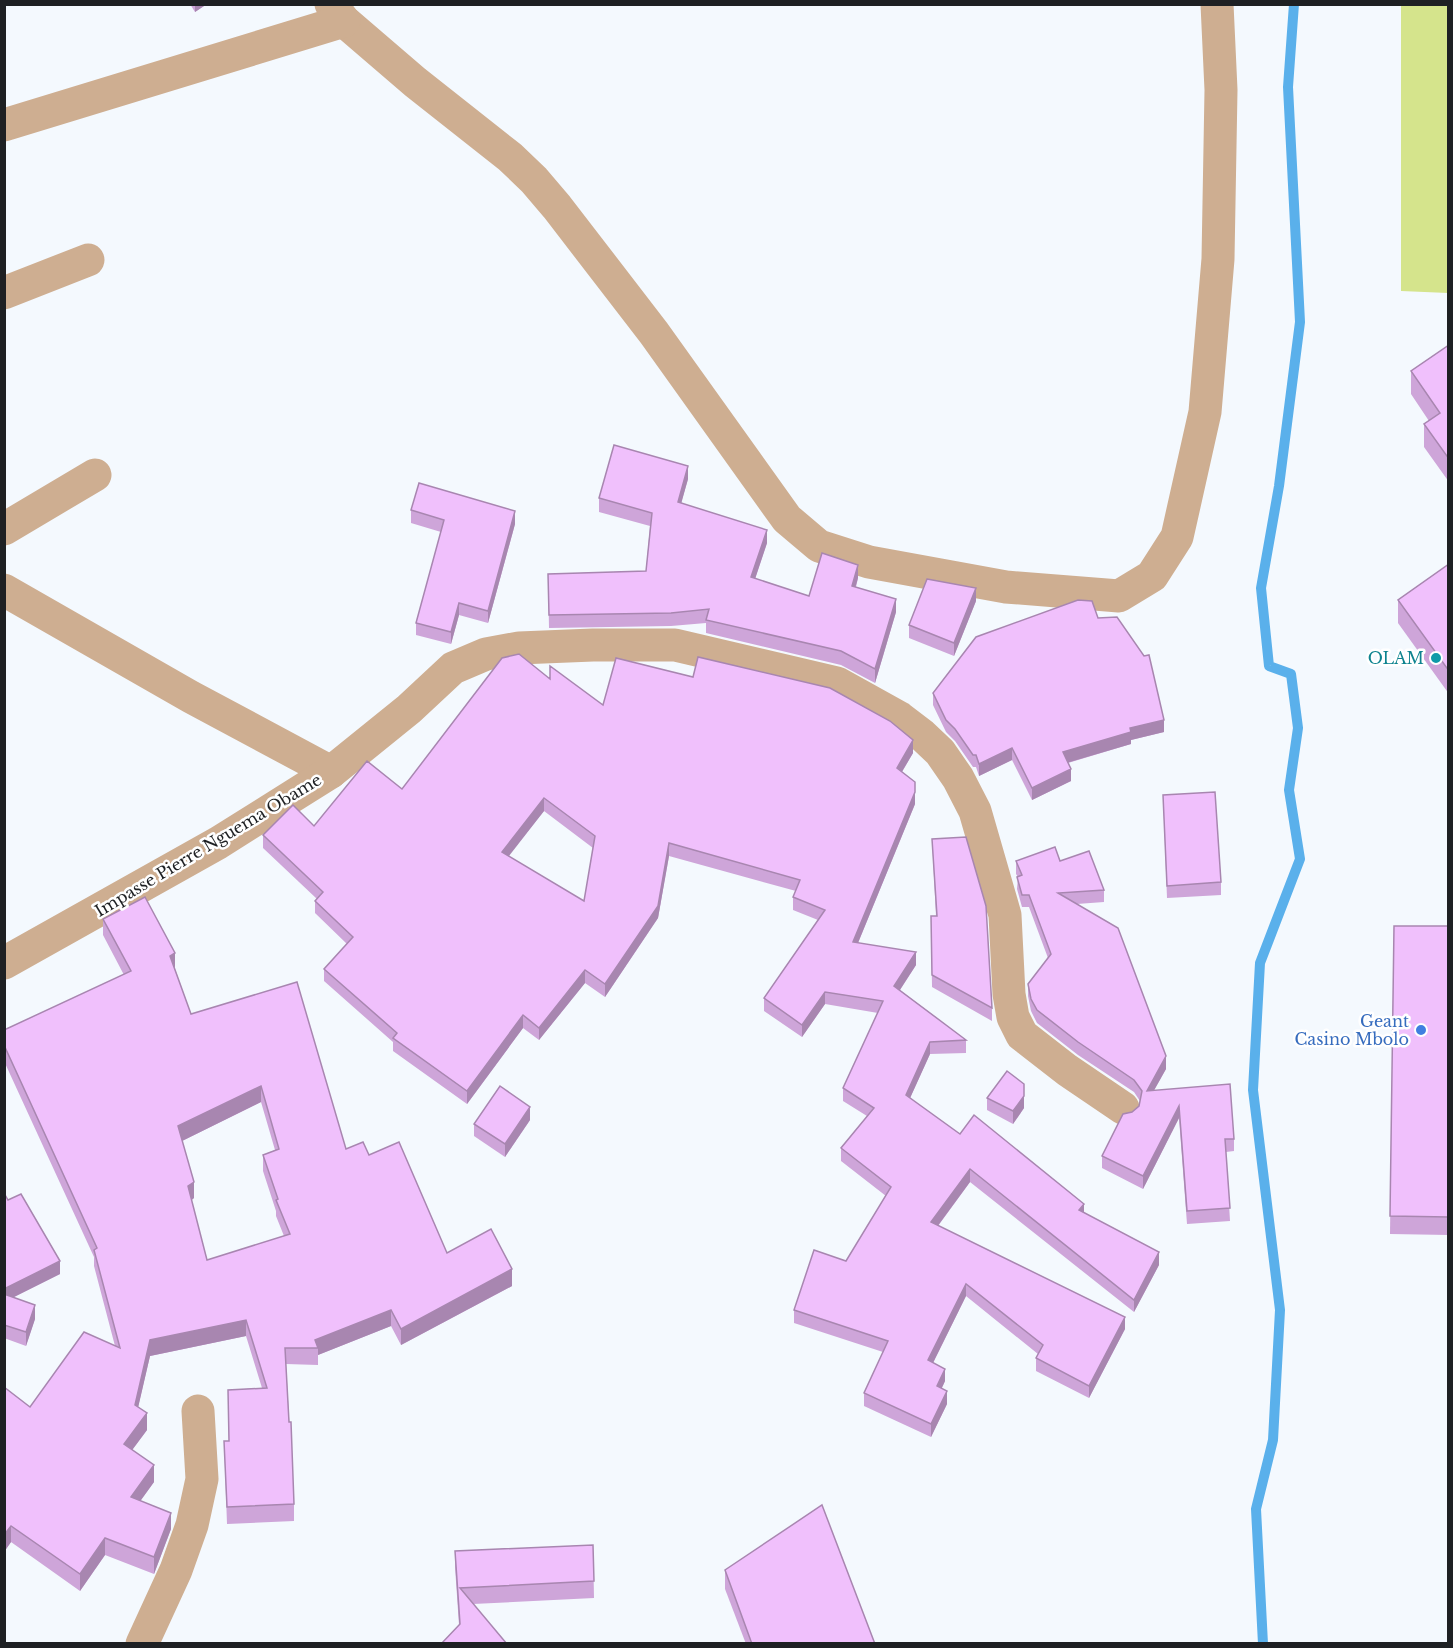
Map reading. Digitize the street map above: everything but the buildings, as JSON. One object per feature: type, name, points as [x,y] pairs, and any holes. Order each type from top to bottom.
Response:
[{"type":"street","points":[[4,125],[337,13],[415,82],[510,157],[534,180],[654,333],[787,519],[819,546],[869,562],[1006,587],[1119,596],[1152,576],[1177,537],[1205,411],[1218,260],[1221,90],[1217,4]]},
{"type":"street","points":[[4,293],[88,260]]},
{"type":"street","points":[[4,529],[95,475]]},
{"type":"street","points":[[4,590],[190,698],[331,772]]},
{"type":"street","name":"Impasse Pierre Nguema Obame","points":[[4,963],[218,843],[331,772],[410,709],[453,668],[486,654],[519,648],[675,645],[837,683],[900,718],[939,752],[958,778],[975,811],[1005,915],[1013,1017],[1022,1035],[1067,1070],[1123,1108]]},
{"type":"street","points":[[141,1644],[176,1570],[192,1525],[202,1479],[198,1411]]},
{"type":"green space","points":[[1401,5],[1448,5],[1448,293],[1401,291]]},
{"type":"waterway","points":[[1263,1644],[1256,1509],[1273,1440],[1280,1310],[1253,1090],[1260,963],[1300,859],[1289,790],[1298,728],[1291,674],[1269,666],[1261,588],[1279,486],[1300,322],[1288,87],[1294,4]]},
{"type":"place","name":"OLAM","points":[[1436,658]]},
{"type":"place","name":"Geant Casino Mbolo","points":[[1421,1030]]}]
